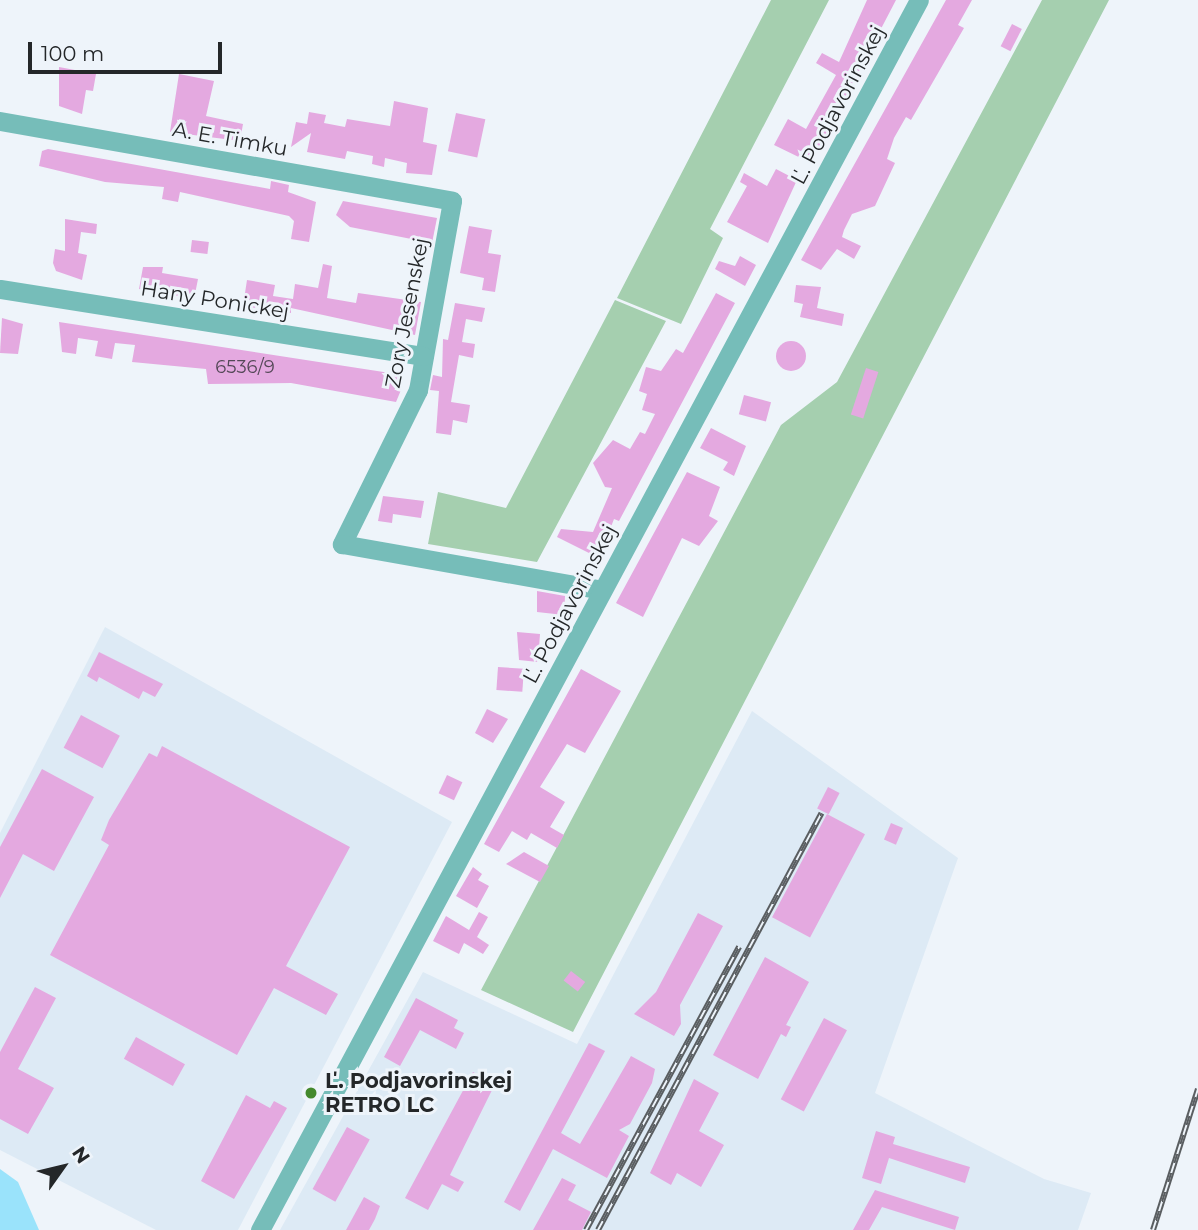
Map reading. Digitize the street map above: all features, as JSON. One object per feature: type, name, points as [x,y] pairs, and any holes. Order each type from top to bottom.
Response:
[{"type":"street","name":"Ľ. Podjavorinskej","points":[[260,1230],[919,0]]},
{"type":"street","name":"A. E. Timku","points":[[0,121],[452,201]]},
{"type":"street","name":"Zory Jesenskej","points":[[452,201],[418,390],[342,544],[602,590]]},
{"type":"street","name":"Hany Ponickej","points":[[0,289],[424,356]]},
{"type":"shaded area","points":[[105,627],[452,822],[238,1230],[156,1230],[0,1150],[0,833]]},
{"type":"shaded area","points":[[752,711],[958,858],[875,1093],[1044,1179],[1091,1193],[1078,1230],[280,1230],[423,972],[577,1044]]},
{"type":"green space","points":[[771,0],[829,0],[710,229],[723,238],[681,324],[617,298]]},
{"type":"green space","points":[[1042,0],[1109,0],[573,1032],[481,990],[781,425],[837,382]]},
{"type":"green space","points":[[615,300],[666,321],[537,562],[428,544],[438,492],[506,508]]},
{"type":"water","points":[[0,1169],[18,1182],[39,1230],[0,1230]]},
{"type":"building","points":[[867,0],[896,0],[811,163],[774,145],[788,119],[806,129],[836,75],[816,63],[822,53],[839,62]]},
{"type":"building","points":[[946,0],[972,0],[958,25],[964,28],[911,120],[906,117],[894,138],[887,159],[895,163],[875,206],[852,214],[844,230],[842,237],[861,246],[854,259],[837,249],[821,270],[801,260]]},
{"type":"building","points":[[1012,24],[1022,29],[1010,51],[1001,46]]},
{"type":"building","points":[[59,67],[96,74],[93,91],[86,90],[82,114],[59,106]]},
{"type":"building","points":[[179,74],[214,81],[206,116],[243,124],[240,141],[170,132]]},
{"type":"building","points":[[394,101],[428,108],[423,142],[437,145],[432,175],[406,173],[407,163],[385,158],[384,167],[372,164],[373,156],[347,151],[345,159],[307,152],[311,133],[291,147],[296,122],[307,124],[309,112],[326,115],[324,123],[345,127],[347,119],[390,126]]},
{"type":"building","points":[[456,113],[485,119],[477,157],[448,151]]},
{"type":"building","points":[[48,149],[270,189],[271,181],[289,185],[288,192],[316,202],[309,242],[291,239],[294,221],[289,216],[180,192],[178,202],[162,199],[164,187],[105,182],[39,166],[42,151]]},
{"type":"building","points":[[776,169],[797,180],[768,243],[727,222],[747,186],[740,182],[744,173],[767,186]]},
{"type":"building","points":[[343,201],[437,218],[432,243],[350,227],[336,215]]},
{"type":"building","points":[[65,219],[97,224],[96,234],[81,232],[78,253],[87,255],[82,280],[56,271],[53,263],[55,249],[65,251]]},
{"type":"building","points":[[469,226],[492,230],[488,253],[501,255],[495,292],[482,290],[484,278],[460,273]]},
{"type":"building","points":[[192,240],[209,242],[207,254],[191,252]]},
{"type":"building","points":[[740,256],[756,265],[745,286],[715,269],[719,261],[735,266]]},
{"type":"building","points":[[323,264],[332,266],[327,298],[356,303],[358,293],[421,302],[415,335],[291,308],[291,313],[243,306],[247,280],[275,285],[273,296],[293,299],[295,284],[318,288]]},
{"type":"building","points":[[143,267],[163,267],[162,273],[198,279],[194,299],[139,289]]},
{"type":"building","points":[[796,285],[821,287],[817,308],[844,314],[842,326],[800,317],[803,304],[794,302]]},
{"type":"building","points":[[716,293],[735,303],[619,521],[614,519],[599,558],[557,537],[561,529],[593,532],[612,488],[605,487],[593,463],[613,440],[630,449],[640,432],[645,434],[655,414],[642,410],[647,394],[639,391],[646,367],[661,371],[676,349],[683,353]]},
{"type":"building","points":[[455,303],[485,308],[482,322],[466,319],[462,342],[475,344],[473,358],[459,355],[451,402],[470,405],[467,423],[453,420],[451,435],[436,433],[439,391],[430,390],[433,375],[442,377],[443,339],[448,340]]},
{"type":"building","points":[[2,318],[23,324],[18,354],[0,353]]},
{"type":"building","points":[[59,322],[403,375],[401,390],[396,402],[291,383],[208,384],[206,369],[132,362],[135,345],[115,343],[112,359],[95,356],[98,341],[78,338],[76,354],[62,352]]},
{"type":"building","points":[[791,341],[801,346],[806,356],[801,366],[791,371],[781,366],[776,356],[781,346]]},
{"type":"building","points":[[866,368],[878,372],[863,419],[851,415]]},
{"type":"building","points":[[744,395],[771,402],[766,422],[739,414]]},
{"type":"building","points":[[711,428],[746,446],[734,476],[723,470],[728,462],[700,448]]},
{"type":"building","points":[[687,472],[720,487],[709,516],[718,521],[699,546],[682,538],[643,617],[616,603]]},
{"type":"building","points":[[383,496],[424,501],[421,518],[393,514],[392,523],[378,521]]},
{"type":"building","points":[[537,591],[565,596],[564,615],[537,612]]},
{"type":"building","points":[[517,632],[540,634],[538,662],[519,660]]},
{"type":"building","points":[[99,652],[163,684],[155,697],[143,691],[139,699],[99,677],[97,682],[87,676]]},
{"type":"building","points":[[498,667],[524,669],[522,692],[496,690]]},
{"type":"building","points":[[581,669],[621,691],[585,753],[567,744],[540,787],[565,802],[550,827],[564,835],[557,848],[531,833],[527,840],[512,831],[499,852],[484,844]]},
{"type":"building","points":[[487,709],[508,719],[493,743],[475,733]]},
{"type":"building","points":[[81,715],[120,736],[102,768],[64,748]]},
{"type":"building","points":[[162,746],[350,847],[286,966],[338,994],[326,1015],[274,988],[237,1055],[50,955],[109,845],[101,840],[109,820],[149,753],[157,757]]},
{"type":"building","points":[[42,769],[94,797],[54,871],[23,854],[0,898],[0,847]]},
{"type":"building","points":[[447,775],[462,782],[454,800],[439,793]]},
{"type":"building","points":[[828,787],[840,793],[829,814],[817,808]]},
{"type":"building","points":[[827,814],[865,834],[810,937],[772,917]]},
{"type":"building","points":[[891,823],[903,828],[896,845],[884,840]]},
{"type":"building","points":[[524,852],[549,866],[540,882],[506,864]]},
{"type":"building","points":[[473,867],[482,874],[478,880],[489,886],[477,908],[456,896]]},
{"type":"building","points":[[479,912],[488,917],[477,937],[489,945],[483,954],[464,943],[459,954],[433,941],[446,916],[469,930]]},
{"type":"building","points":[[698,913],[723,926],[680,1005],[681,1024],[674,1036],[634,1014],[656,992]]},
{"type":"building","points":[[765,957],[809,982],[786,1025],[791,1027],[786,1037],[781,1034],[758,1079],[713,1055]]},
{"type":"building","points":[[571,971],[585,982],[578,992],[564,980]]},
{"type":"building","points":[[35,987],[56,998],[18,1069],[54,1088],[28,1134],[0,1119],[0,1052]]},
{"type":"building","points":[[416,998],[458,1020],[454,1028],[464,1033],[456,1049],[420,1030],[400,1066],[384,1057]]},
{"type":"building","points":[[824,1018],[847,1030],[804,1111],[781,1099]]},
{"type":"building","points":[[136,1037],[185,1064],[173,1086],[124,1059]]},
{"type":"building","points":[[589,1043],[605,1051],[561,1133],[580,1144],[631,1056],[655,1069],[652,1083],[630,1124],[619,1130],[629,1136],[607,1178],[553,1149],[520,1211],[504,1202]]},
{"type":"building","points":[[473,1072],[495,1084],[450,1175],[464,1182],[458,1192],[442,1184],[428,1210],[405,1198]]},
{"type":"building","points":[[694,1079],[719,1093],[699,1131],[724,1145],[701,1187],[677,1173],[671,1185],[650,1173]]},
{"type":"building","points":[[246,1095],[270,1108],[274,1101],[287,1108],[234,1199],[201,1181]]},
{"type":"building","points":[[347,1127],[370,1140],[335,1202],[313,1189]]},
{"type":"building","points":[[876,1131],[895,1137],[893,1144],[970,1167],[965,1183],[889,1158],[881,1184],[862,1178]]},
{"type":"building","points":[[562,1178],[576,1185],[568,1200],[591,1212],[582,1230],[533,1230]]},
{"type":"building","points":[[875,1190],[959,1217],[955,1230],[882,1207],[869,1230],[853,1230]]},
{"type":"building","points":[[364,1197],[380,1206],[369,1230],[346,1230]]},
{"type":"railway","points":[[598,1230],[822,813]]},
{"type":"railway","points":[[586,1230],[739,947]]},
{"type":"railway","points":[[1153,1230],[1198,1089]]},
{"type":"place","name":"Ľ. Podjavorinskej RETRO LC","points":[[311,1093]]}]
